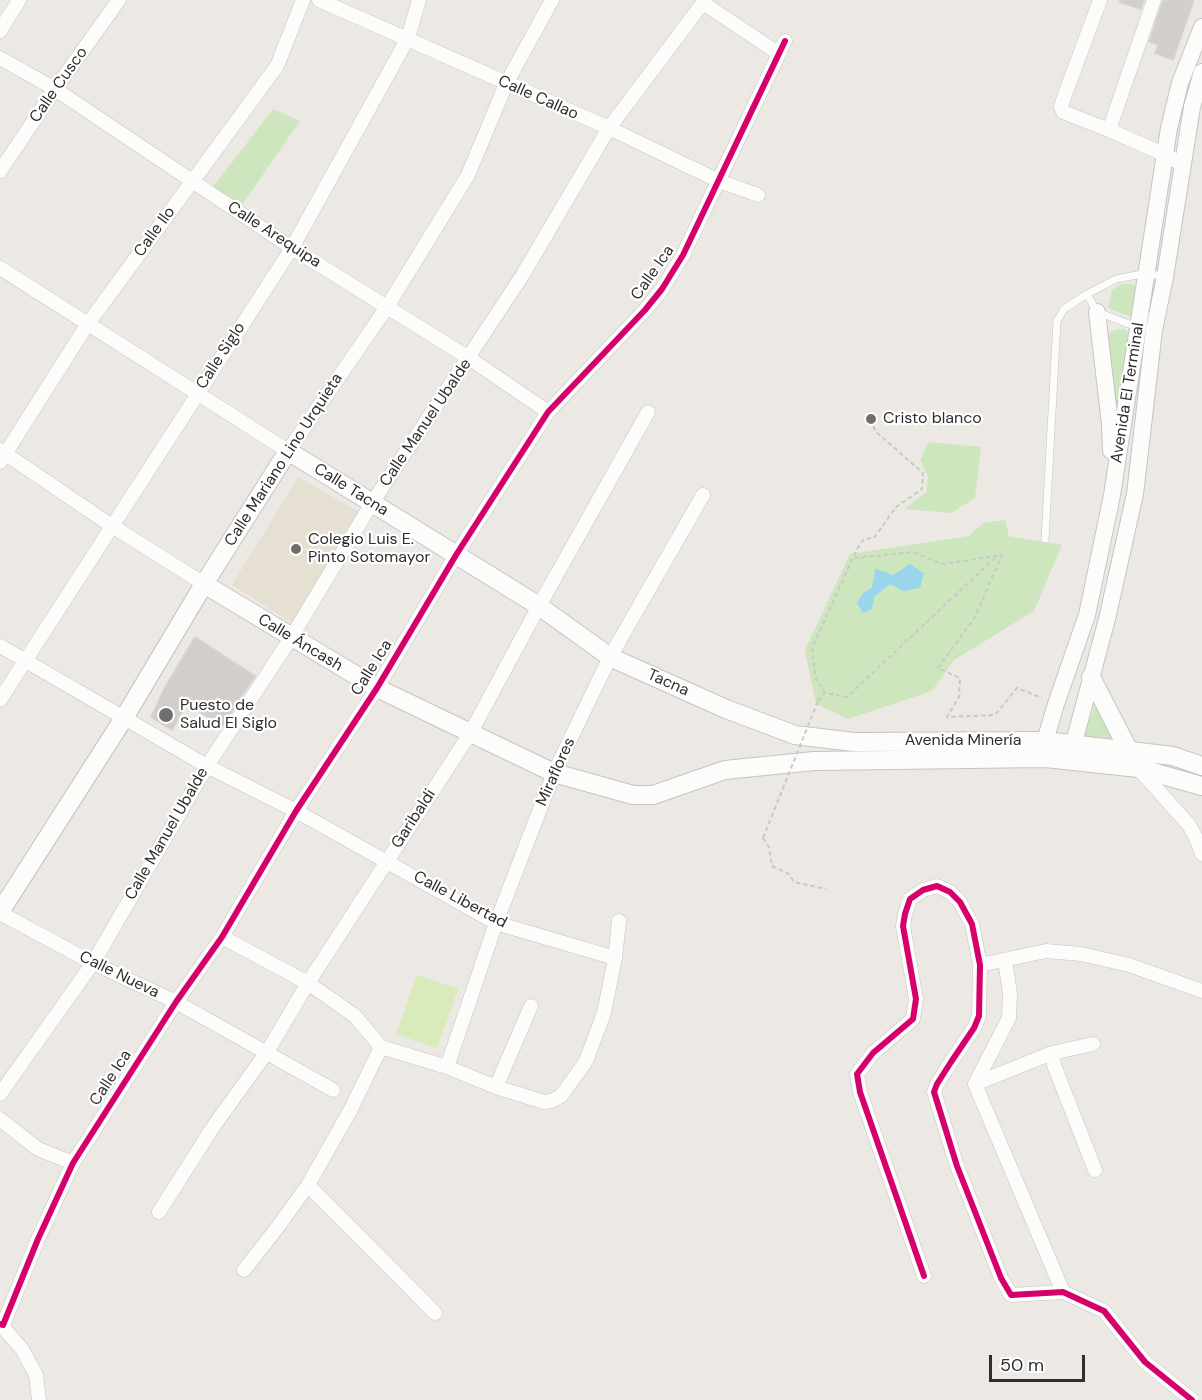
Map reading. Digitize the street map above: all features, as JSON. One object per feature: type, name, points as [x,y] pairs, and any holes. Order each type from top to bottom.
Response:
[{"type":"main road","name":"Calle Tacna","points":[[288,451],[539,606],[610,657]]},
{"type":"main road","name":"Calle Mariano Lino Urquieta","points":[[0,912],[124,718],[204,584],[288,451]]},
{"type":"main road","name":"Calle Áncash","points":[[204,584],[377,688],[554,773],[633,795],[653,795],[725,770]]},
{"type":"main road","name":"Tacna","points":[[610,657],[726,709]]},
{"type":"main road","points":[[1091,677],[1129,751]]},
{"type":"main road","name":"Avenida Minería","points":[[726,709],[795,735],[854,741],[1045,750],[1138,768],[1202,786]]},
{"type":"main road","name":"Avenida Minería","points":[[725,770],[814,761],[1045,750]]},
{"type":"main road","name":"Avenida Minería","points":[[1073,754],[1129,751],[1173,756],[1202,766]]},
{"type":"street","points":[[0,31],[19,0]]},
{"type":"street","name":"Calle Cusco","points":[[0,171],[119,0]]},
{"type":"street","name":"Calle Ilo","points":[[2,455],[87,326],[278,66],[303,0]]},
{"type":"street","name":"Calle Callao","points":[[319,0],[609,128],[719,181],[758,195]]},
{"type":"street","name":"Calle Siglo","points":[[0,700],[292,248],[408,38],[419,0]]},
{"type":"street","name":"Calle Mariano Lino Urquieta","points":[[288,451],[387,306],[468,175],[506,84],[552,0]]},
{"type":"street","points":[[1100,0],[1061,107],[1063,112],[1166,155],[1183,165]]},
{"type":"street","points":[[1109,130],[1154,0]]},
{"type":"street","name":"Calle Ica","points":[[2,1324],[73,1163],[176,1002],[222,937],[296,811],[377,688],[456,555],[548,412],[645,310],[662,289],[683,255],[782,47],[704,1]]},
{"type":"street","name":"Calle Manuel Ubalde","points":[[0,1094],[93,963],[207,766],[291,638],[372,503],[522,276],[609,128],[704,1]]},
{"type":"street","name":"Avenida El Terminal","points":[[1073,754],[1135,494],[1146,328],[1147,273],[1169,128],[1180,83],[1202,27]]},
{"type":"street","name":"Calle Arequipa","points":[[0,58],[55,89],[292,248],[469,358],[548,412]]},
{"type":"street","name":"Avenida El Terminal","points":[[1045,750],[1056,704],[1087,615],[1146,328],[1165,277],[1192,107],[1202,72]]},
{"type":"street","name":"Calle Tacna","points":[[0,268],[87,326],[288,451]]},
{"type":"street","points":[[1097,312],[1110,424],[1112,495]]},
{"type":"street","name":"Garibaldi","points":[[159,1212],[213,1127],[267,1052],[308,983],[471,732],[648,412]]},
{"type":"street","name":"Calle Áncash","points":[[2,455],[204,584]]},
{"type":"street","name":"Miraflores","points":[[447,1067],[496,923],[554,773],[610,657],[703,495]]},
{"type":"street","points":[[1087,615],[1107,619]]},
{"type":"street","name":"Calle Libertad","points":[[0,646],[207,766],[296,811],[496,923],[615,958]]},
{"type":"street","points":[[1138,768],[1189,825],[1202,854]]},
{"type":"street","points":[[924,1276],[860,1092],[857,1074],[873,1053],[913,1019],[916,999],[903,926],[910,899],[923,890],[937,886],[950,892],[960,902],[972,924],[981,965],[979,1016],[974,1028],[934,1092],[957,1166],[1007,1290],[1011,1295],[1019,1296],[1063,1292],[1104,1311],[1145,1362],[1192,1400]]},
{"type":"street","name":"Calle Nueva","points":[[0,912],[93,963],[176,1002],[333,1090]]},
{"type":"street","points":[[222,937],[308,983],[355,1016],[381,1047],[447,1067],[496,1087],[544,1102],[561,1096],[586,1061],[604,1013],[615,958],[619,921]]},
{"type":"street","points":[[981,965],[1046,951],[1081,954],[1129,965],[1202,991]]},
{"type":"street","points":[[1005,960],[1010,994],[1008,1018],[975,1084],[1063,1292]]},
{"type":"street","points":[[496,1087],[531,1006]]},
{"type":"street","points":[[975,1084],[1052,1053],[1094,1044]]},
{"type":"street","points":[[244,1270],[308,1185],[351,1109],[381,1047]]},
{"type":"street","points":[[1052,1053],[1054,1065],[1095,1170]]},
{"type":"street","points":[[0,1119],[38,1149],[73,1163]]},
{"type":"street","points":[[308,1185],[435,1313]]},
{"type":"street","points":[[2,1324],[22,1349],[36,1375],[39,1400]]},
{"type":"lane","points":[[1045,539],[1057,321],[1064,309],[1116,279],[1147,273],[1165,277]]},
{"type":"lane","points":[[1087,294],[1097,312],[1146,328]]},
{"type":"path","points":[[871,419],[875,431],[922,473],[922,489],[896,507],[874,538],[864,539],[853,558],[812,648],[816,679],[825,693],[847,697],[997,556]]},
{"type":"path","points":[[853,558],[912,552],[943,564],[1002,555],[975,617],[938,668],[960,678],[959,697],[947,717],[995,716],[1017,688],[1056,704]]},
{"type":"path","points":[[825,693],[818,701],[763,838],[769,848],[772,866],[789,874],[794,882],[826,888]]},
{"type":"shaded area","name":"Colegio Luis E. Pinto Sotomayor","points":[[298,477],[361,513],[292,623],[232,585]]},
{"type":"green space","points":[[273,109],[300,121],[242,205],[213,187]]},
{"type":"green space","points":[[1121,284],[1133,284],[1137,289],[1133,314],[1129,316],[1108,308],[1112,290]]},
{"type":"green space","points":[[1124,329],[1130,334],[1117,419],[1108,338],[1115,330]]},
{"type":"green space","points":[[929,442],[981,447],[975,498],[951,513],[905,509],[926,492],[928,477],[920,460]]},
{"type":"green space","points":[[1005,520],[1009,536],[1062,545],[1034,611],[954,660],[932,691],[848,719],[816,704],[805,650],[850,554],[969,536],[983,523]]},
{"type":"green space","points":[[1096,702],[1119,744],[1081,740]]},
{"type":"green space","points":[[417,975],[458,989],[437,1048],[396,1034]]},
{"type":"water","points":[[910,564],[924,573],[920,588],[903,591],[890,584],[874,597],[872,609],[863,613],[857,603],[864,592],[872,588],[875,568],[893,575]]},
{"type":"building","points":[[1120,0],[1144,0],[1141,9],[1119,2]]},
{"type":"building","points":[[1163,0],[1194,0],[1173,60],[1155,53],[1158,45],[1149,42]]},
{"type":"building","points":[[195,637],[255,676],[222,726],[187,704],[172,730],[151,717],[164,689]]},
{"type":"cycle path","points":[[0,1324],[3,1325],[38,1239],[73,1163],[176,1002],[222,937],[296,811],[377,688],[456,555],[548,412],[645,310],[662,289],[683,255],[785,41]]},
{"type":"cycle path","points":[[924,1276],[860,1092],[857,1074],[873,1053],[913,1019],[916,999],[903,926],[905,914],[910,899],[923,890],[937,886],[950,892],[960,902],[972,924],[980,965],[979,1016],[974,1028],[934,1092],[957,1166],[1001,1278],[1011,1295],[1063,1292],[1104,1311],[1145,1362],[1192,1400]]},
{"type":"place","name":"Cristo blanco","points":[[871,419]]},
{"type":"place","name":"Colegio Luis E. Pinto Sotomayor","points":[[296,549]]},
{"type":"place","name":"Puesto de Salud El Siglo","points":[[166,715]]}]
